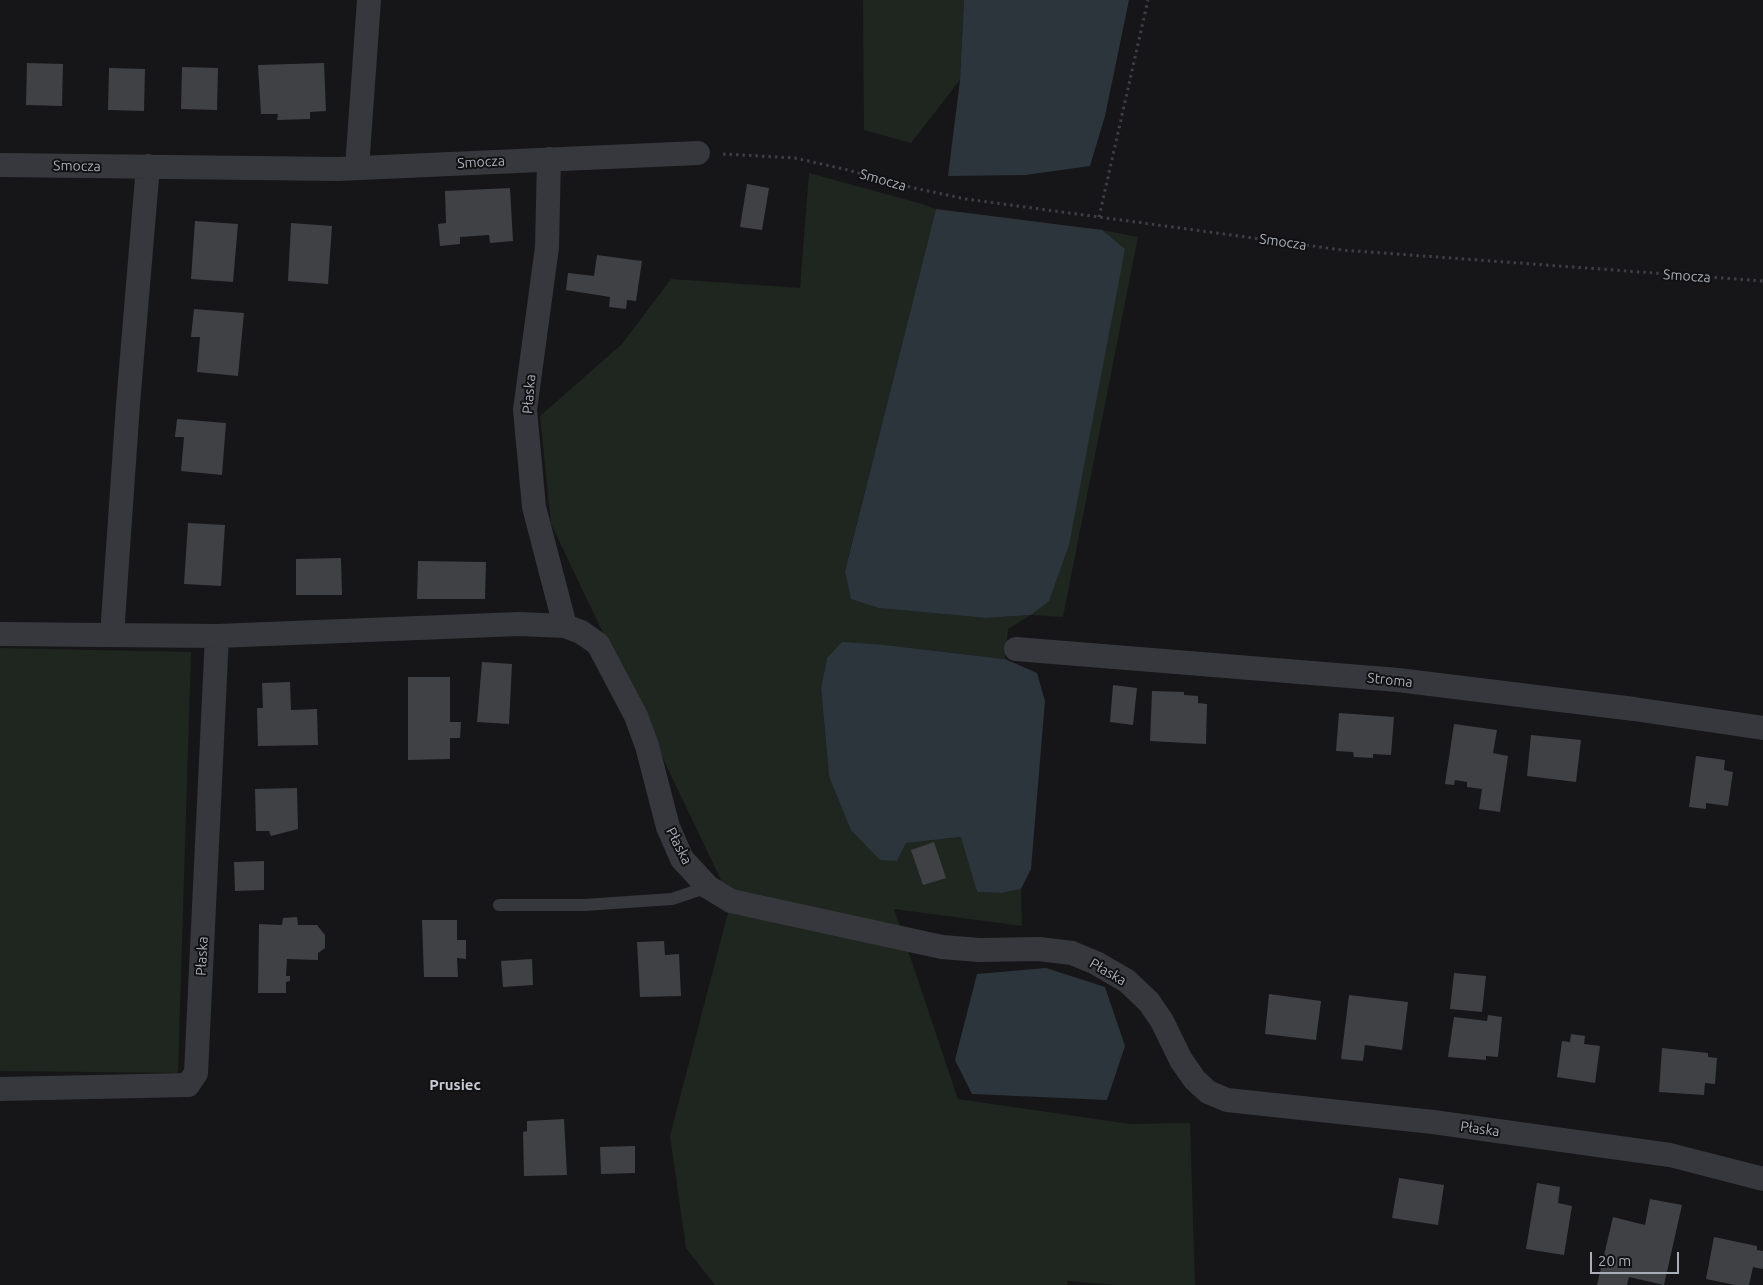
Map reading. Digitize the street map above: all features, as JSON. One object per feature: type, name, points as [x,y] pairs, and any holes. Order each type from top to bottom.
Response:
[{"type":"street","points":[[357,168],[369,0]]},
{"type":"street","name":"Smocza","points":[[0,165],[357,168],[698,153]]},
{"type":"street","name":"Płaska","points":[[549,159],[547,247],[526,410],[534,507],[564,626]]},
{"type":"street","points":[[112,635],[128,404],[148,166]]},
{"type":"street","name":"Płaska","points":[[0,634],[217,636],[520,624],[564,626],[581,632],[598,644],[636,716],[647,746],[668,827],[682,859],[708,887],[731,901],[942,947],[980,950],[1038,949],[1072,954],[1096,963],[1127,981],[1149,1002],[1162,1021],[1181,1060],[1195,1080],[1208,1092],[1227,1100],[1433,1122],[1670,1155],[1763,1179]]},
{"type":"street","name":"Płaska","points":[[0,1090],[188,1085],[196,1073],[217,636]]},
{"type":"street","name":"Stroma","points":[[1016,649],[1398,680],[1634,709],[1763,728]]},
{"type":"lane","points":[[499,905],[584,905],[672,899],[708,887]]},
{"type":"path","points":[[1099,217],[1148,0]]},
{"type":"path","name":"Smocza","points":[[698,153],[794,158],[966,199],[1342,250],[1763,281]]},
{"type":"shaded area","points":[[863,0],[964,0],[960,80],[911,143],[864,130]]},
{"type":"shaded area","points":[[964,0],[1129,0],[1105,116],[1090,166],[1025,175],[948,176],[960,80]]},
{"type":"shaded area","points":[[809,173],[936,209],[845,570],[851,598],[879,608],[986,618],[1031,615],[1008,629],[1005,659],[885,645],[827,658],[821,688],[829,776],[880,859],[897,861],[906,843],[962,837],[977,892],[1002,893],[1021,889],[1022,926],[894,909],[958,1099],[1130,1124],[1190,1123],[1195,1285],[1117,1285],[1068,1281],[1067,1285],[715,1285],[686,1248],[670,1136],[731,901],[551,524],[540,416],[622,344],[671,279],[800,288]]},
{"type":"shaded area","points":[[936,209],[1102,230],[1125,249],[1069,545],[1049,601],[1031,615],[986,618],[879,608],[851,599],[845,571]]},
{"type":"shaded area","points":[[1102,230],[1138,237],[1063,617],[1031,615],[1125,250]]},
{"type":"shaded area","points":[[842,642],[1005,659],[1037,673],[1045,701],[1031,869],[1021,889],[1002,893],[977,892],[961,837],[906,843],[897,861],[880,860],[851,830],[829,776],[821,688],[827,658]]},
{"type":"shaded area","points":[[0,648],[191,652],[178,1073],[0,1071]]},
{"type":"shaded area","points":[[1046,968],[1105,987],[1125,1046],[1107,1100],[972,1094],[955,1060],[977,974]]},
{"type":"building","points":[[27,63],[63,64],[62,106],[26,105]]},
{"type":"building","points":[[324,63],[326,111],[310,112],[310,119],[277,120],[278,114],[261,114],[258,65]]},
{"type":"building","points":[[182,67],[218,68],[217,110],[181,109]]},
{"type":"building","points":[[109,68],[145,69],[144,111],[108,110]]},
{"type":"building","points":[[747,184],[769,188],[762,230],[740,227]]},
{"type":"building","points":[[510,188],[513,241],[490,243],[489,235],[460,237],[460,244],[440,246],[438,224],[446,223],[445,191]]},
{"type":"building","points":[[195,221],[238,224],[233,282],[191,279]]},
{"type":"building","points":[[291,223],[332,226],[328,284],[288,281]]},
{"type":"building","points":[[597,255],[642,261],[636,301],[627,300],[626,309],[609,307],[610,297],[566,290],[568,273],[594,276]]},
{"type":"building","points":[[194,309],[244,313],[238,376],[197,372],[200,337],[191,337]]},
{"type":"building","points":[[177,419],[226,423],[222,475],[181,471],[184,437],[175,437]]},
{"type":"building","points":[[188,523],[225,525],[221,586],[184,584]]},
{"type":"building","points":[[341,558],[342,595],[296,595],[296,559]]},
{"type":"building","points":[[418,561],[486,562],[485,599],[417,599]]},
{"type":"building","points":[[482,662],[512,664],[509,724],[477,722]]},
{"type":"building","points":[[408,677],[450,677],[450,722],[461,722],[460,738],[450,738],[450,759],[408,760]]},
{"type":"building","points":[[290,682],[291,710],[317,709],[318,745],[258,746],[257,708],[263,708],[262,683]]},
{"type":"building","points":[[1113,685],[1137,688],[1133,725],[1110,722]]},
{"type":"building","points":[[1152,691],[1184,692],[1184,695],[1198,696],[1198,703],[1207,704],[1206,744],[1150,741]]},
{"type":"building","points":[[1339,713],[1394,717],[1391,755],[1373,754],[1373,758],[1354,757],[1353,752],[1336,751]]},
{"type":"building","points":[[1454,724],[1497,730],[1493,753],[1508,756],[1500,812],[1479,809],[1482,789],[1467,787],[1467,782],[1455,780],[1454,785],[1445,784]]},
{"type":"building","points":[[1531,735],[1581,740],[1576,782],[1527,776]]},
{"type":"building","points":[[1696,756],[1725,760],[1724,770],[1733,772],[1728,806],[1706,803],[1706,809],[1689,807]]},
{"type":"building","points":[[297,788],[298,829],[271,836],[269,831],[256,831],[255,789]]},
{"type":"building","points":[[934,842],[946,878],[923,885],[911,850]]},
{"type":"building","points":[[264,861],[264,890],[235,891],[234,862]]},
{"type":"building","points":[[297,917],[298,925],[317,925],[325,935],[325,948],[318,953],[318,960],[287,959],[286,976],[290,976],[290,981],[286,982],[286,993],[258,993],[259,924],[282,925],[283,918]]},
{"type":"building","points":[[422,920],[457,920],[457,940],[466,940],[466,959],[457,958],[458,977],[424,977]]},
{"type":"building","points":[[664,941],[665,955],[679,954],[681,996],[640,997],[637,942]]},
{"type":"building","points":[[532,959],[533,985],[503,987],[501,961]]},
{"type":"building","points":[[1454,973],[1486,976],[1482,1012],[1450,1009]]},
{"type":"building","points":[[1269,994],[1321,1001],[1316,1040],[1265,1034]]},
{"type":"building","points":[[1349,995],[1408,1002],[1402,1050],[1365,1045],[1363,1061],[1341,1059]]},
{"type":"building","points":[[1488,1015],[1502,1017],[1498,1057],[1486,1056],[1486,1060],[1448,1057],[1454,1017],[1487,1021]]},
{"type":"building","points":[[1571,1034],[1585,1036],[1584,1044],[1600,1046],[1595,1083],[1557,1077],[1562,1041],[1570,1042]]},
{"type":"building","points":[[1662,1048],[1708,1053],[1708,1057],[1717,1058],[1715,1084],[1705,1083],[1704,1095],[1659,1092]]},
{"type":"building","points":[[564,1119],[567,1175],[524,1176],[523,1132],[527,1131],[527,1121]]},
{"type":"building","points":[[635,1146],[635,1173],[601,1174],[600,1147]]},
{"type":"building","points":[[1399,1178],[1444,1185],[1438,1225],[1392,1218]]},
{"type":"building","points":[[1537,1183],[1560,1187],[1558,1203],[1572,1206],[1564,1255],[1526,1249]]},
{"type":"building","points":[[1650,1199],[1682,1205],[1664,1285],[1629,1277],[1627,1285],[1597,1285],[1613,1217],[1645,1225]]},
{"type":"building","points":[[1714,1237],[1757,1246],[1757,1250],[1763,1251],[1763,1269],[1753,1267],[1749,1285],[1735,1285],[1706,1279]]},
{"type":"district","name":"Prusiec","points":[[455,1085]]}]
